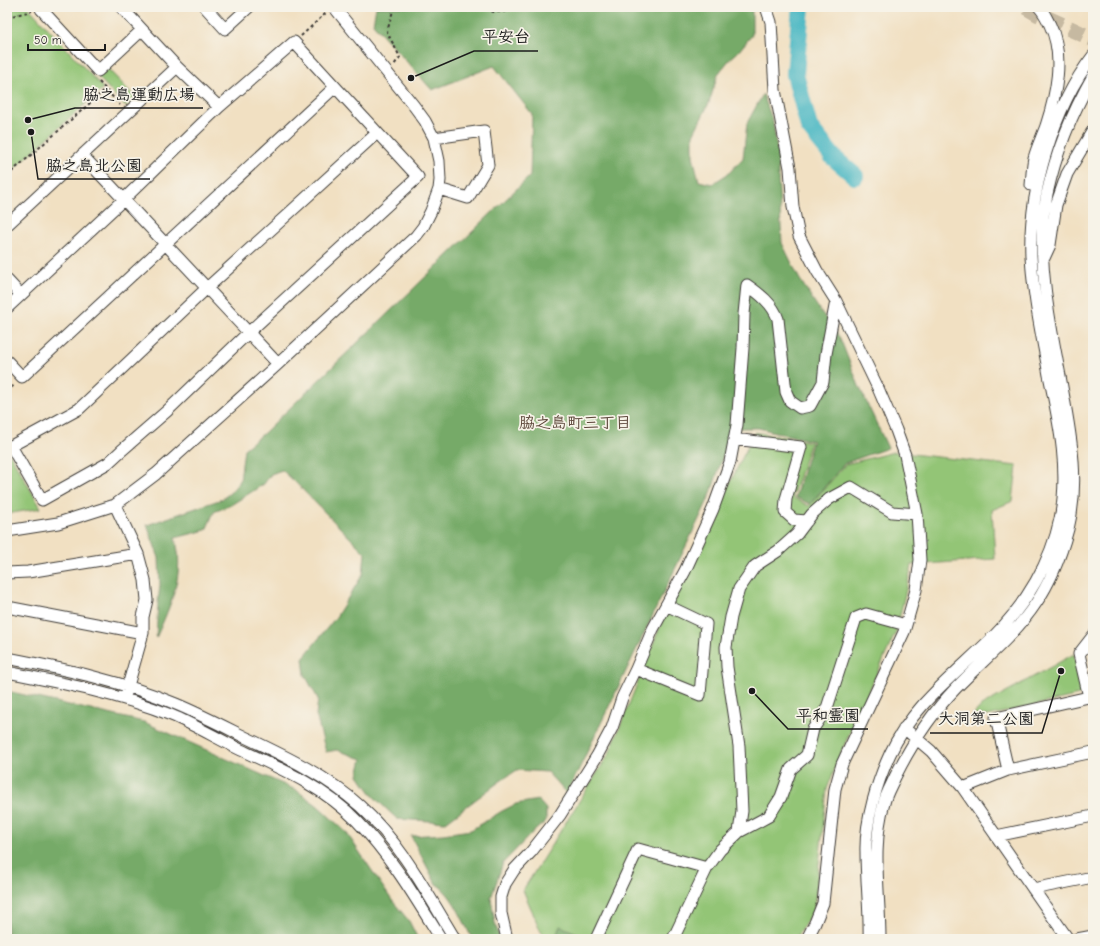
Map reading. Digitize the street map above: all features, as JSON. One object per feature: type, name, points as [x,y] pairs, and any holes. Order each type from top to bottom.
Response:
[{"type":"street","points":[[121,7],[177,67],[219,107]]},
{"type":"street","points":[[205,7],[225,29],[249,7]]},
{"type":"street","points":[[766,7],[772,22],[775,90],[790,168],[799,236],[817,271],[836,301],[873,376],[896,430],[905,455],[917,514],[920,560],[916,590],[906,625],[842,764],[835,789],[823,903],[807,939]]},
{"type":"street","points":[[868,939],[866,849],[870,817],[876,790],[889,755],[904,728],[923,703],[995,635],[1028,596],[1051,547],[1060,519],[1064,487],[1063,454],[1039,320],[1031,253],[1028,210],[1034,159],[1046,124],[1056,86],[1058,69],[1058,50],[1052,30],[1039,7]]},
{"type":"street","points":[[42,8],[98,71],[142,30]]},
{"type":"street","points":[[7,531],[58,523],[115,505],[156,474],[278,364],[416,236],[423,227],[439,189],[439,161],[434,138],[418,111],[388,74],[331,10]]},
{"type":"street","points":[[7,308],[123,200],[219,107],[294,42],[418,177],[248,333],[167,411],[108,462],[42,500],[11,446],[79,409],[207,288],[377,133]]},
{"type":"street","points":[[1031,253],[1032,208],[1041,168],[1053,130],[1059,117],[1084,67],[1093,56]]},
{"type":"street","points":[[7,225],[177,67]]},
{"type":"street","points":[[880,939],[876,858],[878,826],[884,800],[916,738],[954,690],[1003,642],[1036,604],[1049,581],[1059,557],[1068,528],[1073,496],[1074,463],[1071,433],[1048,314],[1042,260],[1043,215],[1051,174],[1063,137],[1093,76]]},
{"type":"street","points":[[7,361],[22,377],[335,87]]},
{"type":"street","points":[[1042,260],[1050,245],[1056,205],[1067,174],[1093,130]]},
{"type":"street","points":[[434,138],[484,131],[488,165],[468,198],[439,189]]},
{"type":"street","points":[[82,155],[278,364]]},
{"type":"street","points":[[7,280],[21,295]]},
{"type":"street","points":[[507,939],[501,913],[501,897],[505,884],[514,870],[531,852],[560,815],[597,756],[612,728],[622,698],[653,629],[685,570],[713,509],[730,462],[737,425],[747,285],[762,296],[776,312],[786,392],[790,401],[800,408],[810,406],[823,382],[826,354],[836,301]]},
{"type":"street","points":[[734,439],[801,446],[786,499],[785,512],[794,520],[807,521]]},
{"type":"street","points":[[739,832],[742,811],[739,746],[726,667],[726,647],[731,617],[739,589],[755,566],[778,550],[797,534],[812,514],[829,498],[851,487],[892,512],[917,514]]},
{"type":"street","points":[[115,505],[138,554],[145,580],[147,600],[143,617],[143,633],[124,700]]},
{"type":"street","points":[[7,573],[28,572],[138,554]]},
{"type":"street","points":[[636,669],[700,695],[706,624],[666,605]]},
{"type":"street","points":[[7,607],[143,633]]},
{"type":"street","points":[[673,939],[707,868],[720,850],[739,832],[769,816],[781,797],[791,769],[807,755],[813,729],[827,708],[856,618],[866,614],[906,625]]},
{"type":"street","points":[[1008,770],[996,718],[1091,696],[1080,654],[1093,636]]},
{"type":"street","points":[[7,658],[68,670],[128,687],[176,704],[278,752],[313,771],[361,807],[384,832],[405,859],[455,939]]},
{"type":"street","points":[[7,672],[68,684],[171,715],[286,771],[329,797],[356,820],[380,846],[400,873],[441,939]]},
{"type":"street","points":[[904,728],[931,751],[962,788],[1068,939]]},
{"type":"street","points":[[962,788],[1008,770],[1093,752]]},
{"type":"street","points":[[996,836],[1093,816]]},
{"type":"street","points":[[596,939],[638,849],[707,868]]},
{"type":"street","points":[[1033,889],[1093,877]]},
{"type":"street","points":[[1077,939],[1093,936]]},
{"type":"path","points":[[388,74],[400,57],[386,32],[394,7]]},
{"type":"path","points":[[480,7],[494,12],[504,12],[510,7]]},
{"type":"path","points":[[7,17],[42,8]]},
{"type":"path","points":[[294,42],[331,10]]},
{"type":"path","points":[[98,71],[93,75],[128,113]]},
{"type":"path","points":[[7,176],[106,90]]},
{"type":"green space","points":[[7,7],[30,7],[29,8],[103,88],[7,175]]},
{"type":"green space","points":[[376,7],[752,7],[752,35],[718,74],[709,103],[693,135],[693,156],[699,181],[712,184],[729,173],[743,158],[747,123],[763,94],[773,122],[778,156],[782,243],[799,278],[840,338],[859,386],[888,448],[845,463],[810,504],[795,497],[813,441],[758,428],[732,428],[710,496],[567,794],[547,772],[517,770],[446,822],[397,819],[374,797],[358,775],[362,759],[337,750],[326,752],[316,715],[318,699],[305,675],[303,658],[336,617],[363,574],[365,553],[282,470],[271,474],[264,484],[231,505],[214,512],[206,530],[175,538],[179,564],[178,577],[171,602],[156,638],[160,585],[159,558],[147,525],[222,499],[230,493],[240,481],[244,449],[264,433],[530,176],[532,114],[494,66],[432,90],[373,24]]},
{"type":"green space","points":[[107,68],[135,97],[126,107],[98,77]]},
{"type":"green space","points":[[755,432],[811,442],[792,497],[809,506],[846,464],[894,452],[1017,466],[1013,501],[992,510],[995,559],[912,565],[896,632],[842,750],[827,789],[814,910],[795,939],[544,939],[523,890],[609,754],[665,614]]},
{"type":"green space","points":[[7,449],[41,508],[7,514]]},
{"type":"green space","points":[[1074,654],[1083,688],[1079,695],[988,716],[973,715],[981,706]]},
{"type":"green space","points":[[7,691],[144,722],[296,790],[318,806],[346,832],[391,899],[409,921],[418,939],[7,939]]},
{"type":"green space","points":[[538,800],[546,809],[546,821],[503,863],[491,898],[495,923],[500,939],[472,939],[452,901],[442,888],[436,884],[411,836],[471,830],[516,804]]},
{"type":"green space","points":[[560,926],[591,939],[555,939]]},
{"type":"waterway","points":[[801,7],[795,74],[809,127],[834,158],[855,176]]},
{"type":"tunnel","points":[[1026,7],[1093,39]]},
{"type":"place","name":"平安台","points":[[411,78]]},
{"type":"place","name":"脇之島運動広場","points":[[28,120]]},
{"type":"place","name":"脇之島北公園","points":[[31,132]]},
{"type":"place","name":"大洞第二公園","points":[[1061,671]]},
{"type":"place","name":"平和霊園","points":[[752,691]]},
{"type":"district","name":"脇之島町三丁目","points":[[575,422]]}]
